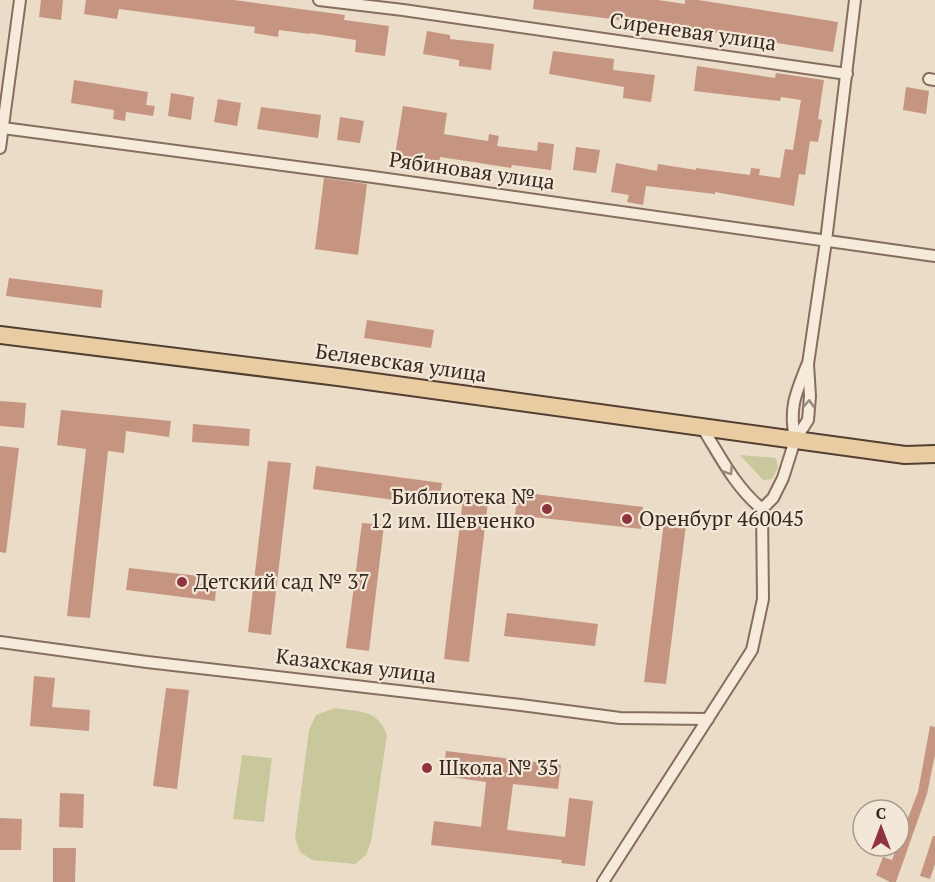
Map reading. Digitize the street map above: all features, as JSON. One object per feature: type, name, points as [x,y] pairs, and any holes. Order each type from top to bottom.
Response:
[{"type":"main road","name":"Беляевская улица","points":[[0,335],[338,377],[905,455]]},
{"type":"main road","points":[[905,455],[935,454]]},
{"type":"main road","points":[[905,455],[935,465]]},
{"type":"street","points":[[0,148],[21,0]]},
{"type":"street","name":"Сиреневая улица","points":[[319,0],[403,5],[847,74]]},
{"type":"street","points":[[603,882],[752,650],[763,599],[762,509],[773,498],[783,478],[795,440],[808,420],[810,396],[808,364],[826,242],[855,0]]},
{"type":"street","name":"Рябиновая улица","points":[[3,128],[374,177],[935,256]]},
{"type":"street","points":[[795,440],[791,418],[795,395],[808,364]]},
{"type":"street","points":[[702,427],[736,481],[747,496],[762,509]]},
{"type":"street","name":"Казахская улица","points":[[0,642],[147,662],[620,718],[708,719]]},
{"type":"green space","points":[[740,455],[776,458],[778,468],[772,479],[763,480]]},
{"type":"green space","points":[[335,708],[360,711],[373,716],[387,735],[371,842],[366,855],[355,864],[312,860],[300,852],[295,838],[309,730],[316,715]]},
{"type":"green space","points":[[242,755],[272,758],[264,822],[233,819]]},
{"type":"building","points":[[41,0],[63,0],[61,20],[39,17]]},
{"type":"building","points":[[86,0],[234,0],[345,15],[344,20],[389,26],[385,56],[355,52],[356,40],[310,33],[279,30],[278,37],[254,33],[255,27],[119,9],[117,19],[84,14]]},
{"type":"building","points":[[534,0],[658,0],[685,4],[685,0],[698,0],[838,22],[833,52],[628,19],[628,21],[533,9]]},
{"type":"building","points":[[427,31],[450,35],[450,39],[494,44],[491,70],[459,66],[459,60],[423,54]]},
{"type":"building","points":[[553,51],[614,59],[613,70],[655,75],[651,102],[623,98],[624,87],[549,74]]},
{"type":"building","points":[[697,66],[775,78],[776,73],[824,80],[818,119],[822,120],[818,142],[810,141],[805,175],[799,174],[794,206],[715,192],[715,194],[646,186],[643,205],[627,202],[629,195],[611,192],[616,163],[657,171],[658,164],[750,175],[751,168],[760,169],[759,175],[780,178],[785,149],[793,150],[801,100],[781,97],[780,101],[694,91]]},
{"type":"building","points":[[74,80],[148,92],[146,105],[155,106],[153,116],[126,112],[125,121],[113,119],[114,110],[71,103]]},
{"type":"building","points":[[906,87],[929,91],[926,114],[903,110]]},
{"type":"building","points":[[171,93],[194,97],[191,120],[168,116]]},
{"type":"building","points":[[218,99],[241,103],[237,126],[214,122]]},
{"type":"building","points":[[403,106],[447,113],[444,134],[488,141],[489,134],[499,136],[497,146],[537,151],[538,142],[554,144],[551,170],[512,165],[511,168],[440,157],[438,168],[394,161]]},
{"type":"building","points":[[261,107],[321,115],[318,138],[257,129]]},
{"type":"building","points":[[340,117],[364,121],[360,143],[337,140]]},
{"type":"building","points":[[576,147],[600,150],[596,173],[573,170]]},
{"type":"building","points":[[324,178],[367,184],[358,255],[315,249]]},
{"type":"building","points":[[9,278],[103,290],[101,308],[6,296]]},
{"type":"building","points":[[367,320],[434,330],[431,348],[364,338]]},
{"type":"building","points":[[0,401],[26,403],[24,428],[0,426]]},
{"type":"building","points":[[61,410],[171,421],[169,437],[126,431],[124,453],[108,451],[90,618],[67,616],[86,449],[57,445]]},
{"type":"building","points":[[193,424],[250,429],[249,446],[192,442]]},
{"type":"building","points":[[0,446],[19,448],[6,553],[0,552]]},
{"type":"building","points":[[268,461],[291,463],[271,635],[248,632]]},
{"type":"building","points":[[316,466],[442,483],[439,506],[313,489]]},
{"type":"building","points":[[464,490],[489,493],[469,662],[444,659]]},
{"type":"building","points":[[518,492],[643,507],[641,529],[515,515]]},
{"type":"building","points":[[665,514],[687,517],[666,684],[644,682]]},
{"type":"building","points":[[362,523],[384,525],[369,651],[346,648]]},
{"type":"building","points":[[129,568],[217,578],[215,601],[126,590]]},
{"type":"building","points":[[507,613],[598,624],[595,646],[504,636]]},
{"type":"building","points":[[34,676],[55,678],[52,707],[90,710],[89,731],[30,726]]},
{"type":"building","points":[[166,688],[189,690],[177,789],[153,786]]},
{"type":"building","points":[[930,726],[935,727],[935,755],[927,794],[911,839],[911,810],[918,792]]},
{"type":"building","points":[[446,751],[561,765],[558,789],[513,784],[507,830],[565,837],[569,798],[593,801],[585,866],[561,863],[562,860],[431,845],[434,821],[481,827],[486,782],[443,776]]},
{"type":"building","points":[[60,793],[84,794],[83,828],[59,827]]},
{"type":"building","points":[[0,818],[22,819],[21,850],[0,850]]},
{"type":"building","points":[[933,836],[935,836],[935,864],[930,879],[920,876]]},
{"type":"building","points":[[53,848],[76,848],[75,882],[53,882]]},
{"type":"building","points":[[883,858],[892,860],[893,858],[904,858],[896,882],[890,882],[876,875]]},
{"type":"place","name":"Библиотека № 12 им. Шевченко","points":[[547,509]]},
{"type":"place","name":"Оренбург 460045","points":[[627,519]]},
{"type":"place","name":"Детский сад № 37","points":[[182,582]]},
{"type":"place","name":"Школа № 35","points":[[427,768]]}]
